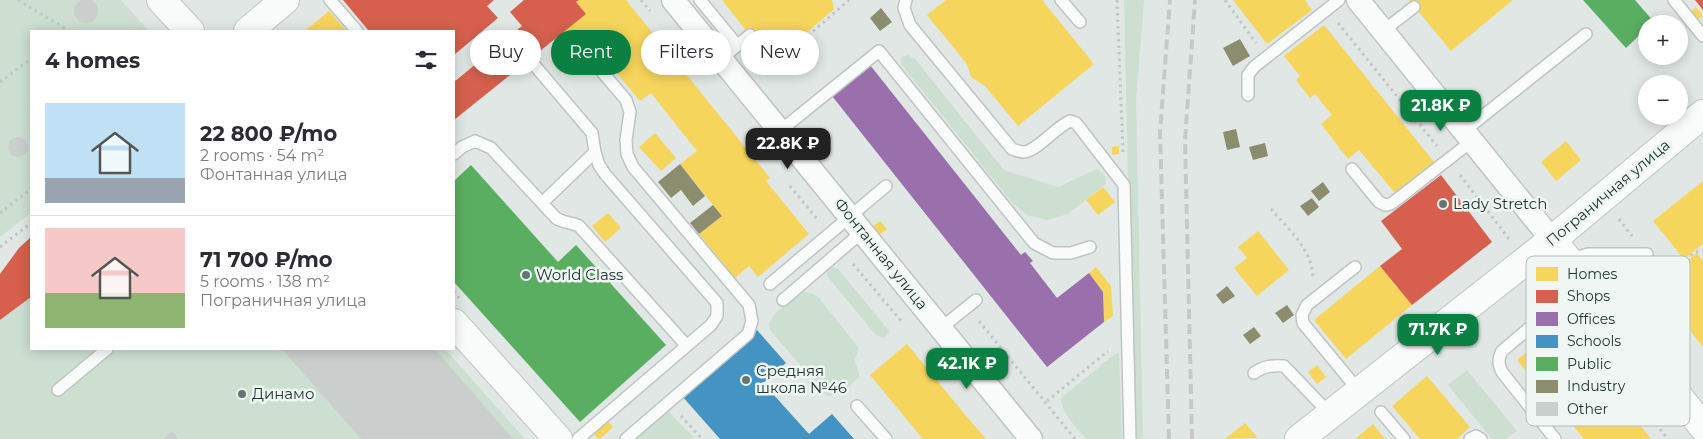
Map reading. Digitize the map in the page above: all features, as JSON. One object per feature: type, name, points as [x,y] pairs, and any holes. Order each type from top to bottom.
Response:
[{"type":"main road","points":[[161,0],[189,30]]},
{"type":"main road","points":[[249,30],[285,0]]},
{"type":"main road","name":"Пограничная улица","points":[[1532,256],[1703,114]]},
{"type":"main road","points":[[1552,240],[1565,256]]},
{"type":"main road","name":"Пограничная улица","points":[[1299,439],[1526,260]]},
{"type":"main road","points":[[455,324],[558,439]]},
{"type":"main road","points":[[1690,411],[1703,427]]},
{"type":"street","name":"Фонтанная улица","points":[[673,0],[705,30]]},
{"type":"street","points":[[1358,0],[1552,240]]},
{"type":"street","name":"Фонтанная улица","points":[[731,55],[780,131],[1031,439]]},
{"type":"lane","points":[[330,0],[356,30]]},
{"type":"lane","points":[[700,0],[717,30]]},
{"type":"lane","points":[[906,0],[904,8],[910,25],[1012,149],[1024,152],[1036,146],[1062,124],[1070,121],[1076,123],[1124,185],[1130,439]]},
{"type":"lane","points":[[1061,0],[1080,22]]},
{"type":"lane","points":[[1248,94],[1247,83],[1251,70],[1339,0]]},
{"type":"lane","points":[[1674,0],[1703,36]]},
{"type":"lane","points":[[1383,31],[1414,6]]},
{"type":"lane","points":[[1352,169],[1379,202],[1385,205],[1391,204],[1449,160],[1468,136],[1586,34]]},
{"type":"lane","points":[[731,50],[741,42]]},
{"type":"lane","points":[[780,131],[804,106],[879,51],[1034,243],[1052,253],[1071,254],[1090,247]]},
{"type":"lane","points":[[541,73],[592,132],[595,152],[605,174],[717,303],[717,316],[711,325],[578,439]]},
{"type":"lane","points":[[605,75],[626,100],[630,112],[626,147],[633,167],[749,305],[752,321],[748,334],[626,439]]},
{"type":"lane","points":[[455,153],[462,147],[475,141],[491,148],[556,218],[561,222],[579,226],[686,345]]},
{"type":"lane","points":[[542,203],[595,152]]},
{"type":"lane","points":[[783,300],[856,224],[886,186]]},
{"type":"lane","points":[[770,284],[856,224]]},
{"type":"lane","points":[[1581,256],[1588,254],[1647,254]]},
{"type":"lane","points":[[1355,267],[1307,305],[1302,315],[1303,323],[1359,391]]},
{"type":"lane","points":[[941,328],[972,304]]},
{"type":"lane","points":[[1526,326],[1502,351],[1498,364],[1526,402]]},
{"type":"lane","points":[[58,390],[106,350]]},
{"type":"lane","points":[[1254,373],[1263,367],[1284,366],[1330,414]]},
{"type":"lane","points":[[857,406],[886,439]]},
{"type":"lane","points":[[1381,412],[1404,439]]},
{"type":"lane","points":[[1545,426],[1555,439]]},
{"type":"lane","points":[[1470,439],[1476,436],[1481,439]]},
{"type":"path","points":[[18,0],[67,30]]},
{"type":"path","points":[[814,30],[848,0]]},
{"type":"path","points":[[1117,0],[1124,185]]},
{"type":"path","points":[[1225,0],[1256,43]]},
{"type":"path","points":[[1327,10],[1449,160],[1510,240],[1502,246]]},
{"type":"path","points":[[0,82],[30,60]]},
{"type":"path","points":[[0,213],[30,190]]},
{"type":"path","points":[[1271,209],[1303,247],[1311,262],[1313,278],[1307,305]]},
{"type":"path","points":[[0,247],[30,224]]},
{"type":"path","points":[[1690,256],[1695,252],[1703,251]]},
{"type":"path","points":[[972,304],[1075,439]]},
{"type":"path","points":[[1047,401],[1127,336]]},
{"type":"path","points":[[669,402],[702,439]]},
{"type":"green space","points":[[0,0],[121,0],[148,30],[30,30],[30,214],[0,237]]},
{"type":"green space","points":[[1124,0],[1144,0],[1136,100],[1143,439],[1137,439],[1129,220]]},
{"type":"green space","points":[[908,55],[915,59],[1004,170],[1058,187],[1097,169],[1105,176],[1106,184],[1068,214],[1047,220],[1027,215],[1013,204],[901,64],[902,57]]},
{"type":"green space","points":[[831,266],[838,269],[889,330],[884,338],[876,335],[828,277],[826,271]]},
{"type":"green space","points":[[805,292],[819,298],[858,347],[855,360],[859,377],[840,394],[826,395],[770,330],[769,323],[780,309],[794,297]]},
{"type":"green space","name":"Динамо","points":[[30,298],[30,350],[446,350],[525,439],[0,439],[0,320]]},
{"type":"green space","points":[[1119,353],[1122,439],[1086,439],[1070,420],[1061,398],[1115,354]]},
{"type":"green space","points":[[1467,370],[1517,431],[1506,439],[1492,439],[1448,385]]},
{"type":"green space","points":[[669,412],[695,439],[636,439],[664,415]]},
{"type":"building: Homes","points":[[579,0],[626,0],[650,30],[641,30],[641,75],[687,75],[770,178],[766,181],[809,234],[758,277],[749,266],[735,278],[699,234],[722,216],[680,164],[697,151],[651,93],[640,101],[618,75],[631,75],[631,30],[566,30],[586,14],[576,2]]},
{"type":"building: Homes","points":[[722,0],[832,0],[834,9],[810,30],[746,30]]},
{"type":"building: Homes","points":[[946,0],[1042,0],[1094,64],[1018,126],[985,86],[971,77],[967,64],[927,15]]},
{"type":"building: Homes","points":[[1233,0],[1305,0],[1312,10],[1267,44]]},
{"type":"building: Homes","points":[[1409,0],[1513,0],[1451,51]]},
{"type":"building: Homes","points":[[1695,0],[1703,0],[1703,10]]},
{"type":"building: Homes","points":[[1696,7],[1703,16],[1695,22],[1688,14]]},
{"type":"building: Homes","points":[[329,11],[346,30],[306,30]]},
{"type":"building: Homes","points":[[1324,25],[1434,162],[1395,193],[1359,150],[1348,159],[1321,124],[1332,115],[1315,94],[1310,98],[1296,80],[1300,76],[1284,56]]},
{"type":"building: Homes","points":[[655,133],[676,158],[661,171],[639,147]]},
{"type":"building: Homes","points":[[1566,141],[1581,160],[1556,181],[1541,162]]},
{"type":"building: Homes","points":[[1119,146],[1119,154],[1112,155],[1112,147]]},
{"type":"building: Homes","points":[[1703,181],[1703,244],[1688,256],[1682,256],[1653,221]]},
{"type":"building: Homes","points":[[1103,187],[1115,202],[1098,215],[1086,200]]},
{"type":"building: Homes","points":[[608,213],[621,228],[605,242],[592,226]]},
{"type":"building: Homes","points":[[880,221],[887,229],[879,235],[872,227]]},
{"type":"building: Homes","points":[[1258,231],[1289,270],[1257,296],[1234,268],[1247,258],[1238,247]]},
{"type":"building: Homes","points":[[1697,253],[1703,261],[1703,347],[1690,331],[1690,259]]},
{"type":"building: Homes","points":[[1380,266],[1412,305],[1346,359],[1314,320]]},
{"type":"building: Homes","points":[[1096,267],[1111,286],[1113,316],[1104,322],[1103,292],[1089,273]]},
{"type":"building: Homes","points":[[907,344],[986,439],[923,439],[870,375]]},
{"type":"building: Homes","points":[[1526,353],[1526,371],[1517,360]]},
{"type":"building: Homes","points":[[1317,365],[1326,377],[1317,384],[1308,372]]},
{"type":"building: Homes","points":[[1427,376],[1470,427],[1457,439],[1420,439],[1392,406]]},
{"type":"building: Homes","points":[[607,420],[613,427],[598,439],[593,433]]},
{"type":"building: Homes","points":[[1245,423],[1258,438],[1225,439]]},
{"type":"building: Homes","points":[[1373,424],[1385,439],[1355,439]]},
{"type":"building: Homes","points":[[1573,426],[1640,426],[1651,439],[1584,439]]},
{"type":"building: Shops","points":[[343,0],[494,0],[487,6],[498,18],[484,30],[470,30],[470,42],[455,54],[455,30],[368,30]]},
{"type":"building: Shops","points":[[524,0],[579,0],[576,2],[586,14],[566,30],[551,30],[551,42],[541,50],[541,30],[517,30],[522,26],[510,12]]},
{"type":"building: Shops","points":[[1695,0],[1703,0],[1703,10]]},
{"type":"building: Shops","points":[[470,69],[470,75],[510,75],[455,119],[455,81]]},
{"type":"building: Shops","points":[[1441,175],[1492,242],[1412,305],[1380,266],[1402,249],[1381,221]]},
{"type":"building: Shops","points":[[30,238],[30,298],[0,320],[0,274],[19,248]]},
{"type":"building: Offices","points":[[870,65],[1021,255],[1025,252],[1033,261],[1030,263],[1057,298],[1089,273],[1103,292],[1104,322],[1047,367],[832,96]]},
{"type":"building: Schools","points":[[757,330],[786,363],[763,383],[809,434],[832,414],[854,439],[720,439],[682,396]]},
{"type":"building: Public","points":[[1583,0],[1635,0],[1648,15],[1638,15],[1638,37],[1626,48]]},
{"type":"building: Public","points":[[471,165],[558,262],[576,245],[666,345],[580,422],[455,283],[455,180]]},
{"type":"building: Industry","points":[[881,8],[892,22],[880,31],[870,18]]},
{"type":"building: Industry","points":[[1240,39],[1250,56],[1233,66],[1223,48]]},
{"type":"building: Industry","points":[[1236,129],[1240,147],[1227,150],[1223,132]]},
{"type":"building: Industry","points":[[1265,143],[1268,156],[1253,160],[1249,147]]},
{"type":"building: Industry","points":[[680,164],[705,196],[693,206],[681,190],[671,198],[658,182]]},
{"type":"building: Industry","points":[[1323,182],[1330,192],[1319,201],[1311,191]]},
{"type":"building: Industry","points":[[1312,198],[1319,207],[1308,216],[1300,206]]},
{"type":"building: Industry","points":[[713,205],[722,216],[699,234],[690,223]]},
{"type":"building: Industry","points":[[1227,286],[1235,296],[1223,304],[1216,295]]},
{"type":"building: Industry","points":[[1287,305],[1294,315],[1283,323],[1275,313]]},
{"type":"building: Industry","points":[[1254,327],[1261,336],[1250,344],[1243,335]]},
{"type":"building: Other","points":[[81,-1],[91,-1],[98,6],[98,16],[91,23],[81,23],[74,16],[74,6]]},
{"type":"building: Other","points":[[18,137],[25,140],[28,147],[25,154],[18,157],[11,154],[8,147],[11,140]]},
{"type":"building: Other","points":[[283,350],[436,350],[513,439],[361,439]]},
{"type":"building: Other","points":[[172,431],[178,439],[163,439]]},
{"type":"railway","points":[[1169,439],[1160,132],[1170,0]]},
{"type":"railway","points":[[1192,439],[1185,140],[1195,0]]},
{"type":"place","name":"Lady Stretch","points":[[1443,204]]},
{"type":"place","name":"World Class","points":[[526,275]]},
{"type":"place","name":"Средняя школа №46","points":[[746,380]]},
{"type":"place","name":"Динамо","points":[[242,394]]}]
